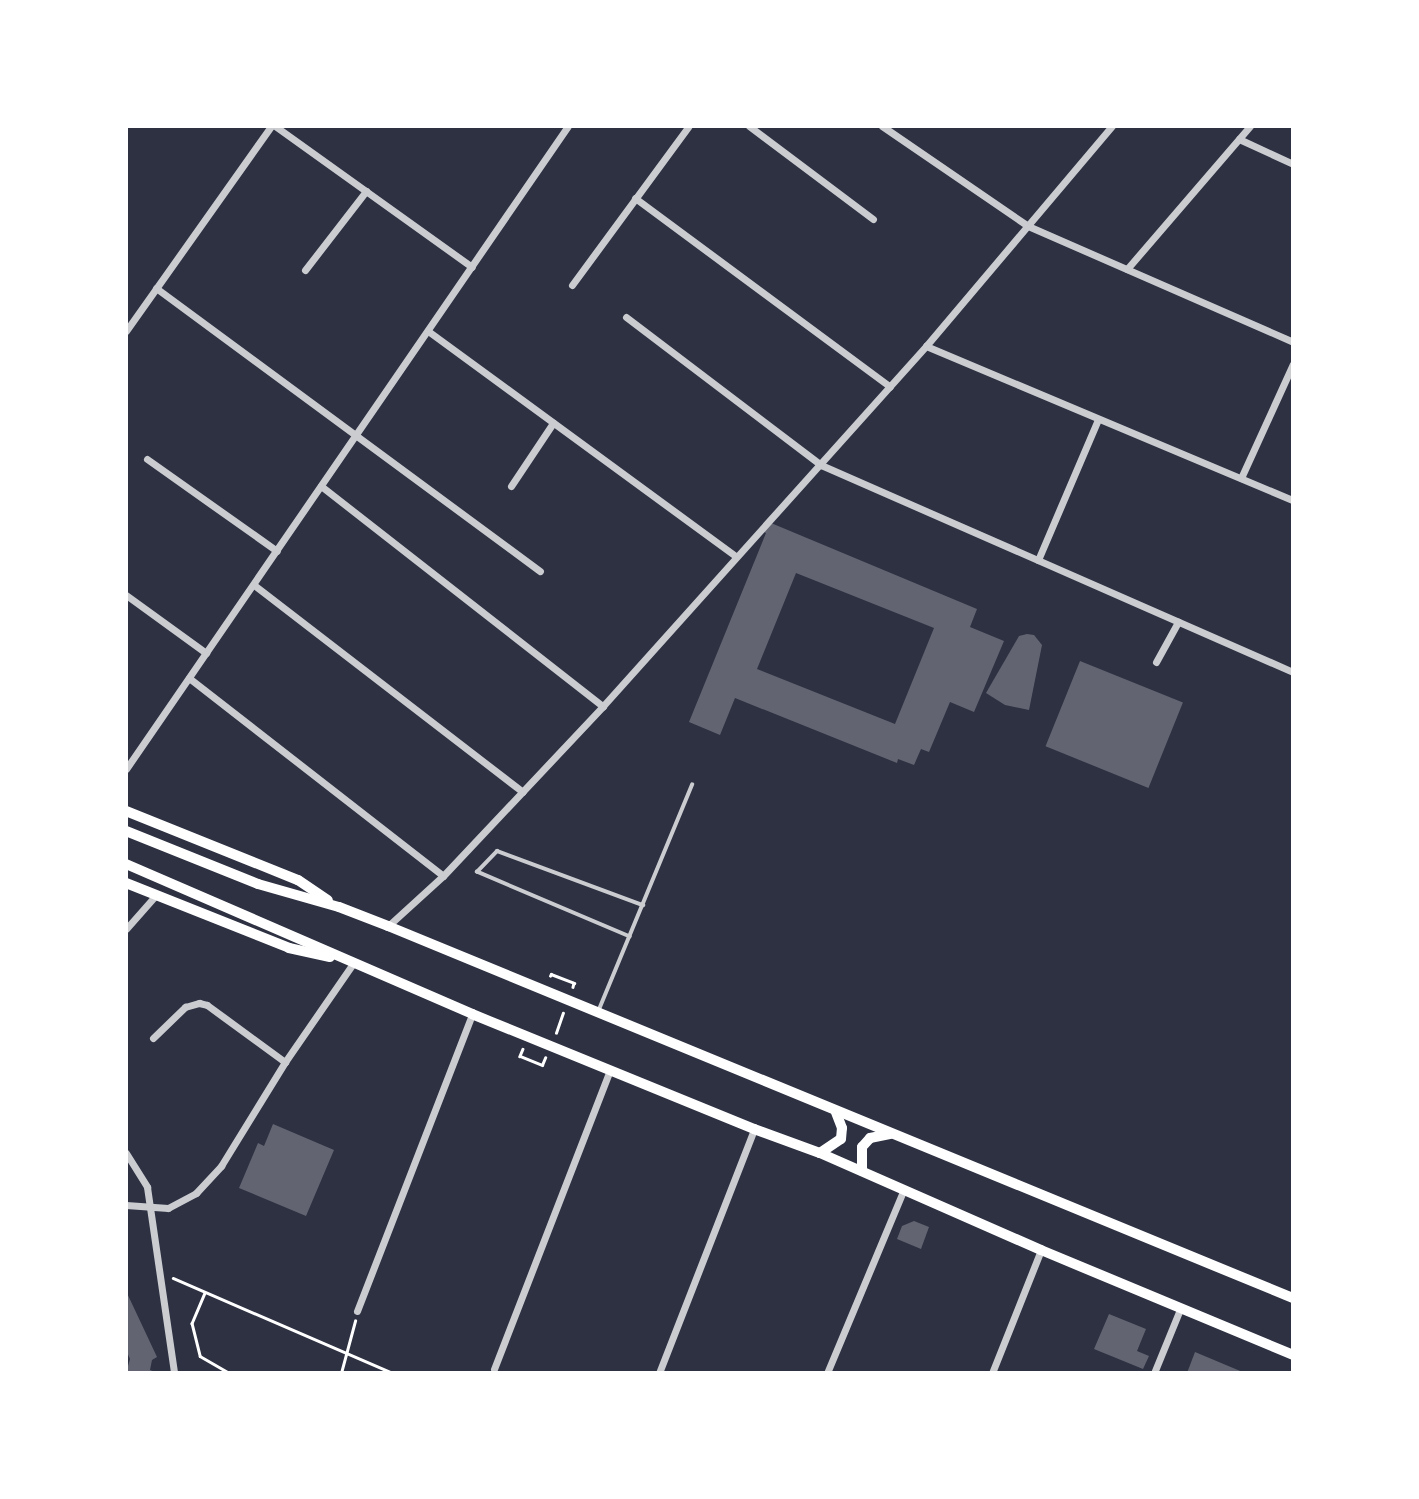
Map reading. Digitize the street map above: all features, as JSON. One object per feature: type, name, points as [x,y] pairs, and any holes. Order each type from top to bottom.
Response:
[{"type":"main road","points":[[126,811],[298,880],[339,907]]},
{"type":"main road","points":[[126,831],[258,884],[339,907],[388,926],[1293,1298]]},
{"type":"main road","points":[[126,864],[472,1014],[754,1129],[820,1153],[1041,1250],[1293,1354]]},
{"type":"main road","points":[[126,883],[289,948],[354,962]]},
{"type":"main road","points":[[820,1153],[841,1139],[842,1128],[836,1112]]},
{"type":"main road","points":[[862,1171],[862,1147],[870,1138],[890,1134]]},
{"type":"street","points":[[126,331],[273,126],[472,267]]},
{"type":"street","points":[[126,769],[568,126]]},
{"type":"street","points":[[572,285],[689,126]]},
{"type":"street","points":[[749,126],[873,219]]},
{"type":"street","points":[[882,126],[1028,226],[1293,342]]},
{"type":"street","points":[[388,926],[443,876],[603,706],[926,346],[1112,126]]},
{"type":"street","points":[[1127,269],[1251,126]]},
{"type":"street","points":[[1239,139],[1293,164]]},
{"type":"street","points":[[305,270],[366,191]]},
{"type":"street","points":[[635,198],[890,387]]},
{"type":"street","points":[[156,288],[540,571]]},
{"type":"street","points":[[626,317],[821,465],[1293,672]]},
{"type":"street","points":[[428,331],[735,556]]},
{"type":"street","points":[[926,346],[1293,500]]},
{"type":"street","points":[[1241,478],[1293,364]]},
{"type":"street","points":[[1038,560],[1098,419]]},
{"type":"street","points":[[511,486],[553,424]]},
{"type":"street","points":[[147,458],[277,551]]},
{"type":"street","points":[[321,486],[603,706]]},
{"type":"street","points":[[254,584],[523,792]]},
{"type":"street","points":[[126,596],[206,653]]},
{"type":"street","points":[[1156,662],[1178,622]]},
{"type":"street","points":[[189,678],[443,876]]},
{"type":"street","points":[[126,929],[156,895]]},
{"type":"street","points":[[126,1205],[151,1209],[168,1208],[196,1193],[221,1167],[285,1062],[354,962]]},
{"type":"street","points":[[153,1038],[185,1007],[199,1003],[207,1005],[285,1062]]},
{"type":"street","points":[[358,1311],[472,1014]]},
{"type":"street","points":[[494,1369],[610,1070]]},
{"type":"street","points":[[659,1373],[754,1129]]},
{"type":"street","points":[[126,1153],[146,1187],[151,1209],[174,1373]]},
{"type":"street","points":[[827,1373],[903,1191]]},
{"type":"street","points":[[992,1373],[1041,1250]]},
{"type":"street","points":[[1154,1373],[1181,1307]]},
{"type":"lane","points":[[598,1014],[692,785]]},
{"type":"lane","points":[[630,937],[477,872],[497,851],[643,905]]},
{"type":"path","points":[[570,994],[574,983]]},
{"type":"path","points":[[552,1041],[566,1006]]},
{"type":"path","points":[[530,1052],[523,1049],[520,1056],[542,1065],[547,1053]]},
{"type":"path","points":[[160,1272],[393,1373]]},
{"type":"path","points":[[205,1292],[192,1323],[200,1356],[230,1373]]},
{"type":"path","points":[[341,1373],[358,1311]]},
{"type":"building","points":[[771,523],[977,609],[970,627],[1004,641],[974,712],[950,702],[929,752],[921,749],[914,765],[898,759],[897,763],[735,698],[720,735],[689,722],[766,533],[764,532]],"holes":[[[796,573],[934,628],[895,724],[757,669]]]},
{"type":"building","points":[[1034,635],[1042,645],[1029,710],[1005,705],[986,693],[1019,636]]},
{"type":"building","points":[[1080,661],[1183,703],[1148,788],[1046,746]]},
{"type":"building","points":[[273,1124],[334,1150],[306,1216],[239,1188],[258,1143],[264,1146]]},
{"type":"building","points":[[914,1221],[929,1227],[921,1249],[897,1239],[902,1226]]},
{"type":"building","points":[[126,1291],[157,1357],[152,1360],[150,1370],[158,1373],[126,1373],[130,1359],[126,1350]]},
{"type":"building","points":[[1109,1314],[1146,1329],[1137,1351],[1149,1356],[1143,1369],[1094,1349]]},
{"type":"building","points":[[1195,1352],[1245,1373],[1187,1373]]}]
